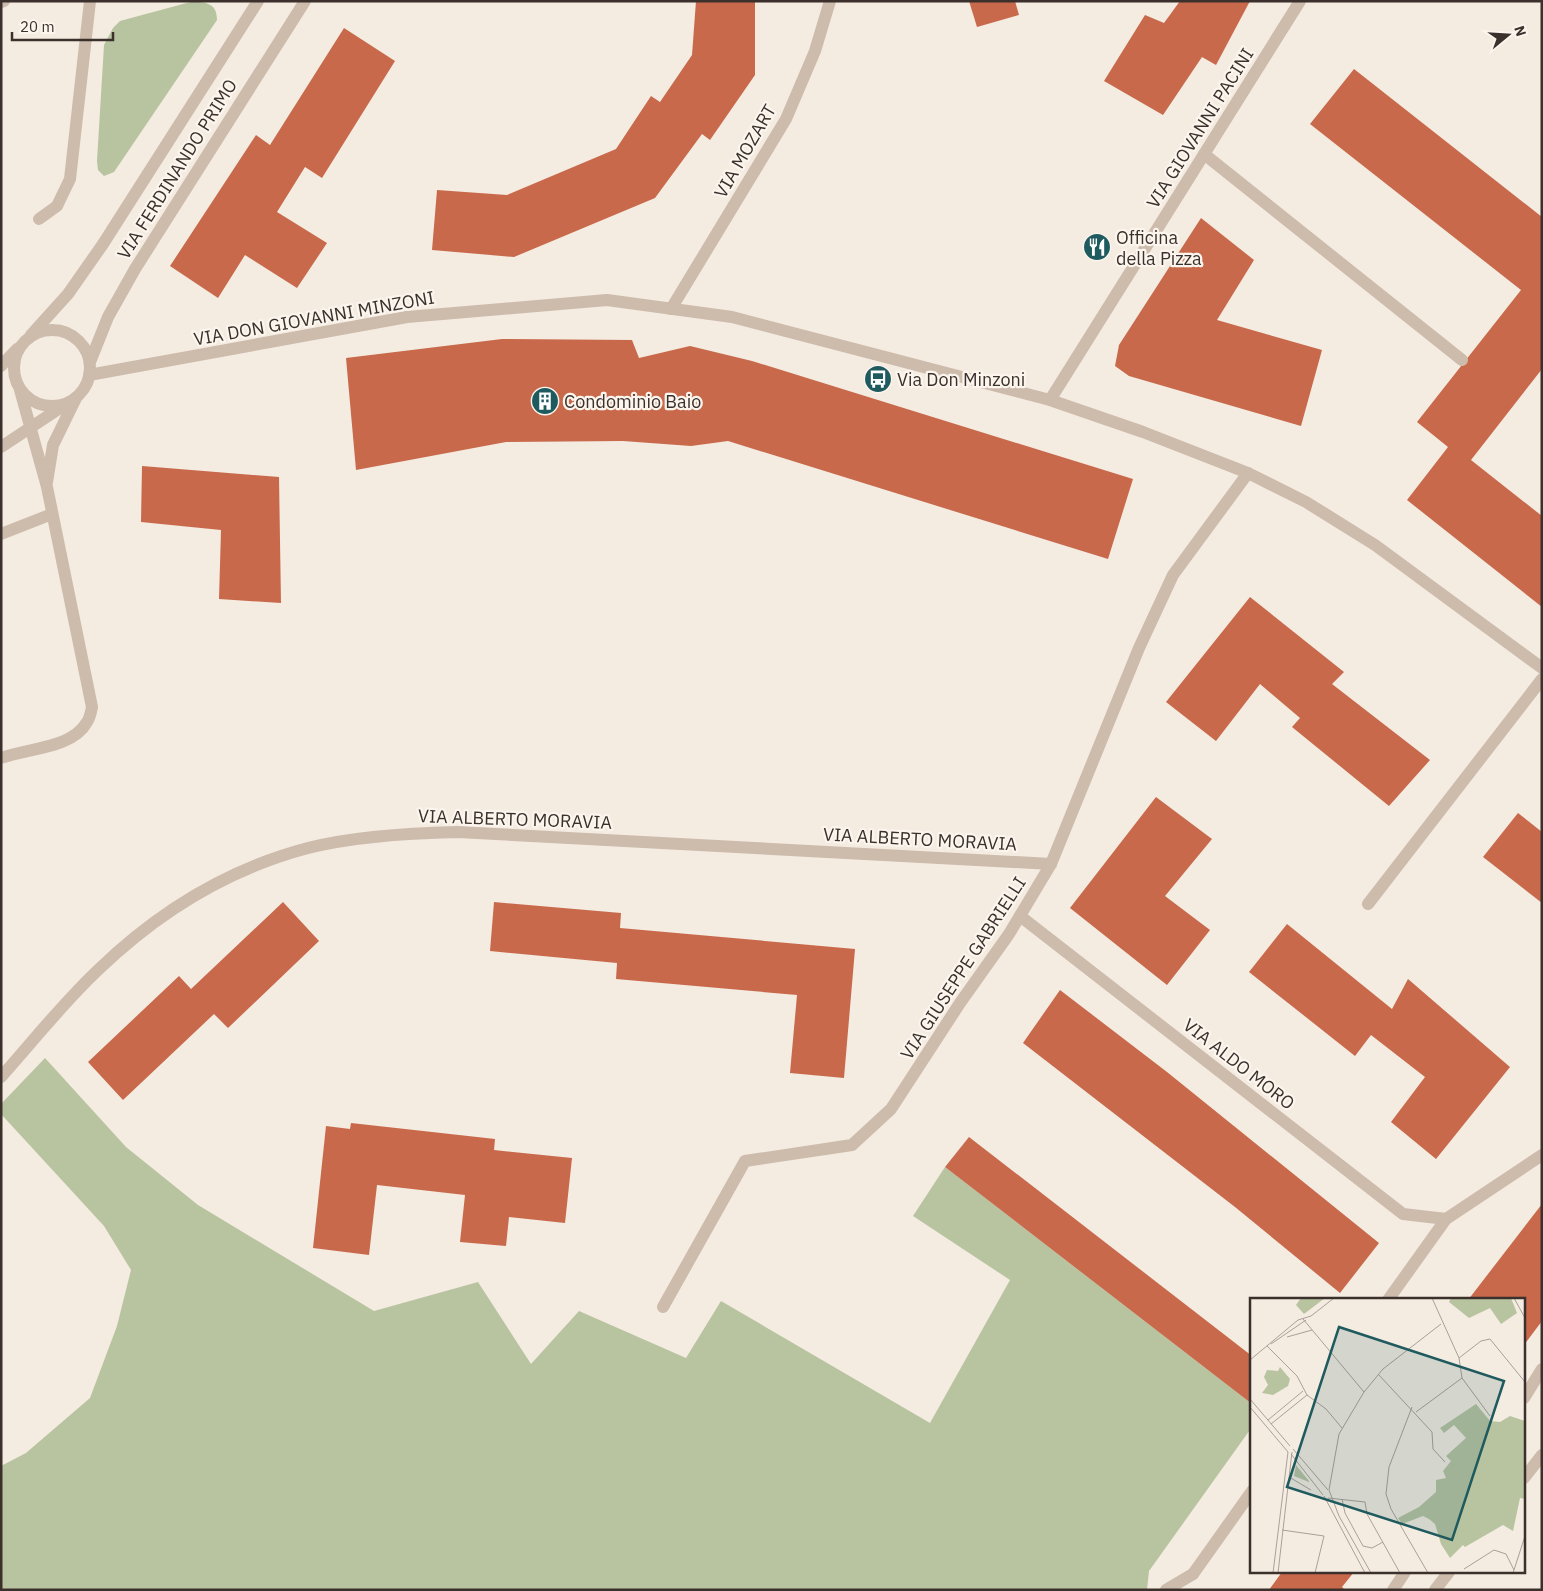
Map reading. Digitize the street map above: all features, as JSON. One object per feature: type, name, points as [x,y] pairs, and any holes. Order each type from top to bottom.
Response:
[{"type":"street","points":[[39,219],[57,206],[70,179],[90,1]]},
{"type":"street","points":[[247,20],[251,1]]},
{"type":"street","name":"VIA FERDINANDO PRIMO","points":[[1,366],[68,294],[103,244],[258,1]]},
{"type":"street","name":"VIA FERDINANDO PRIMO","points":[[90,369],[108,317],[135,269],[306,1]]},
{"type":"street","name":"VIA MOZART","points":[[671,309],[786,119],[815,51],[830,1]]},
{"type":"street","name":"VIA GIOVANNI PACINI","points":[[1050,400],[1300,1]]},
{"type":"street","points":[[1204,154],[1462,360]]},
{"type":"street","name":"VIA DON GIOVANNI MINZONI","points":[[90,369],[407,317],[607,300],[732,317],[1050,400],[1143,432],[1248,473],[1306,502],[1375,545],[1542,668]]},
{"type":"street","points":[[1,448],[31,429],[72,400],[85,387],[90,369],[86,350],[68,332],[44,330],[27,339],[16,354],[13,366],[15,379],[20,390],[31,429],[47,487],[92,707],[87,722],[76,734],[57,743],[1,758]]},
{"type":"street","points":[[20,390],[29,399],[41,405],[54,406],[72,400]]},
{"type":"street","points":[[47,487],[53,445],[72,400]]},
{"type":"street","name":"VIA GIUSEPPE GABRIELLI","points":[[663,1307],[744,1161],[852,1145],[891,1109],[1020,916],[1051,864],[1139,648],[1173,575],[1248,473]]},
{"type":"street","points":[[1,534],[52,514]]},
{"type":"street","points":[[1368,904],[1542,679]]},
{"type":"street","name":"VIA ALBERTO MORAVIA","points":[[1,1077],[96,971],[140,933],[216,882],[265,862],[309,848],[407,834],[458,832],[1051,864]]},
{"type":"street","name":"VIA ALDO MORO","points":[[1020,916],[1404,1214],[1446,1219]]},
{"type":"street","points":[[1389,1298],[1446,1219],[1542,1155]]},
{"type":"street","points":[[1526,1395],[1542,1369]]},
{"type":"street","points":[[1526,1475],[1542,1455]]},
{"type":"street","points":[[1166,1590],[1193,1574],[1250,1494]]},
{"type":"street","points":[[1393,1590],[1404,1574]]},
{"type":"street","points":[[1436,1590],[1448,1574]]},
{"type":"green space","points":[[194,1],[211,5],[217,15],[217,20],[114,172],[104,176],[98,170],[97,161],[104,45],[113,28],[120,21]]},
{"type":"green space","points":[[45,1058],[126,1147],[198,1205],[374,1311],[478,1282],[531,1364],[579,1311],[686,1358],[721,1301],[930,1423],[1010,1280],[913,1216],[945,1167],[1250,1402],[1250,1430],[1149,1571],[1147,1590],[1,1590],[1,1466],[26,1453],[90,1398],[117,1326],[131,1270],[104,1226],[1,1114],[1,1104]]},
{"type":"building","points":[[696,1],[755,1],[755,75],[710,140],[702,134],[655,198],[514,257],[432,250],[437,190],[507,195],[616,149],[651,96],[660,102],[692,55]]},
{"type":"building","points":[[969,1],[1015,1],[1019,15],[977,27]]},
{"type":"building","points":[[1180,1],[1250,1],[1216,65],[1202,57],[1163,115],[1104,81],[1145,15],[1164,23]]},
{"type":"building","points":[[344,28],[395,61],[322,178],[305,167],[277,212],[327,243],[297,288],[245,255],[218,298],[170,266],[256,135],[270,145]]},
{"type":"building","points":[[1354,69],[1542,217],[1542,369],[1471,460],[1542,516],[1542,607],[1407,500],[1448,447],[1417,422],[1521,290],[1310,124]]},
{"type":"building","points":[[1201,218],[1254,260],[1217,320],[1322,350],[1301,426],[1129,376],[1115,366],[1119,345]]},
{"type":"building","points":[[502,339],[632,340],[639,358],[690,346],[752,361],[1133,479],[1108,559],[728,441],[691,446],[623,441],[506,442],[356,470],[346,358]]},
{"type":"building","points":[[142,466],[279,477],[281,603],[219,599],[221,530],[141,522]]},
{"type":"building","points":[[1250,597],[1344,672],[1332,684],[1430,760],[1389,806],[1292,727],[1300,718],[1260,684],[1216,741],[1166,702]]},
{"type":"building","points":[[1156,797],[1212,839],[1165,896],[1210,930],[1167,985],[1070,908]]},
{"type":"building","points":[[1518,813],[1542,832],[1542,903],[1483,857]]},
{"type":"building","points":[[283,902],[319,941],[228,1028],[214,1014],[123,1100],[88,1062],[179,976],[191,989]]},
{"type":"building","points":[[494,902],[621,913],[620,928],[855,949],[844,1078],[790,1073],[797,995],[616,979],[617,963],[490,951]]},
{"type":"building","points":[[1287,924],[1392,1009],[1408,979],[1510,1067],[1436,1159],[1391,1122],[1425,1077],[1371,1035],[1355,1056],[1249,972]]},
{"type":"building","points":[[1060,990],[1167,1072],[1379,1243],[1340,1293],[1235,1207],[1023,1043]]},
{"type":"building","points":[[351,1123],[495,1139],[494,1150],[572,1158],[565,1223],[509,1217],[506,1246],[460,1242],[465,1195],[377,1185],[369,1255],[313,1248],[326,1126],[350,1129]]},
{"type":"building","points":[[969,1137],[1250,1354],[1250,1402],[945,1167]]},
{"type":"building","points":[[1542,1204],[1542,1321],[1526,1342],[1526,1298],[1470,1298]]},
{"type":"building","points":[[1281,1574],[1352,1574],[1342,1587],[1345,1590],[1269,1590]]},
{"type":"place","name":"Officina della Pizza","points":[[1097,247]]},
{"type":"place","name":"Via Don Minzoni","points":[[878,379]]},
{"type":"place","name":"Condominio Baio","points":[[545,401]]}]
